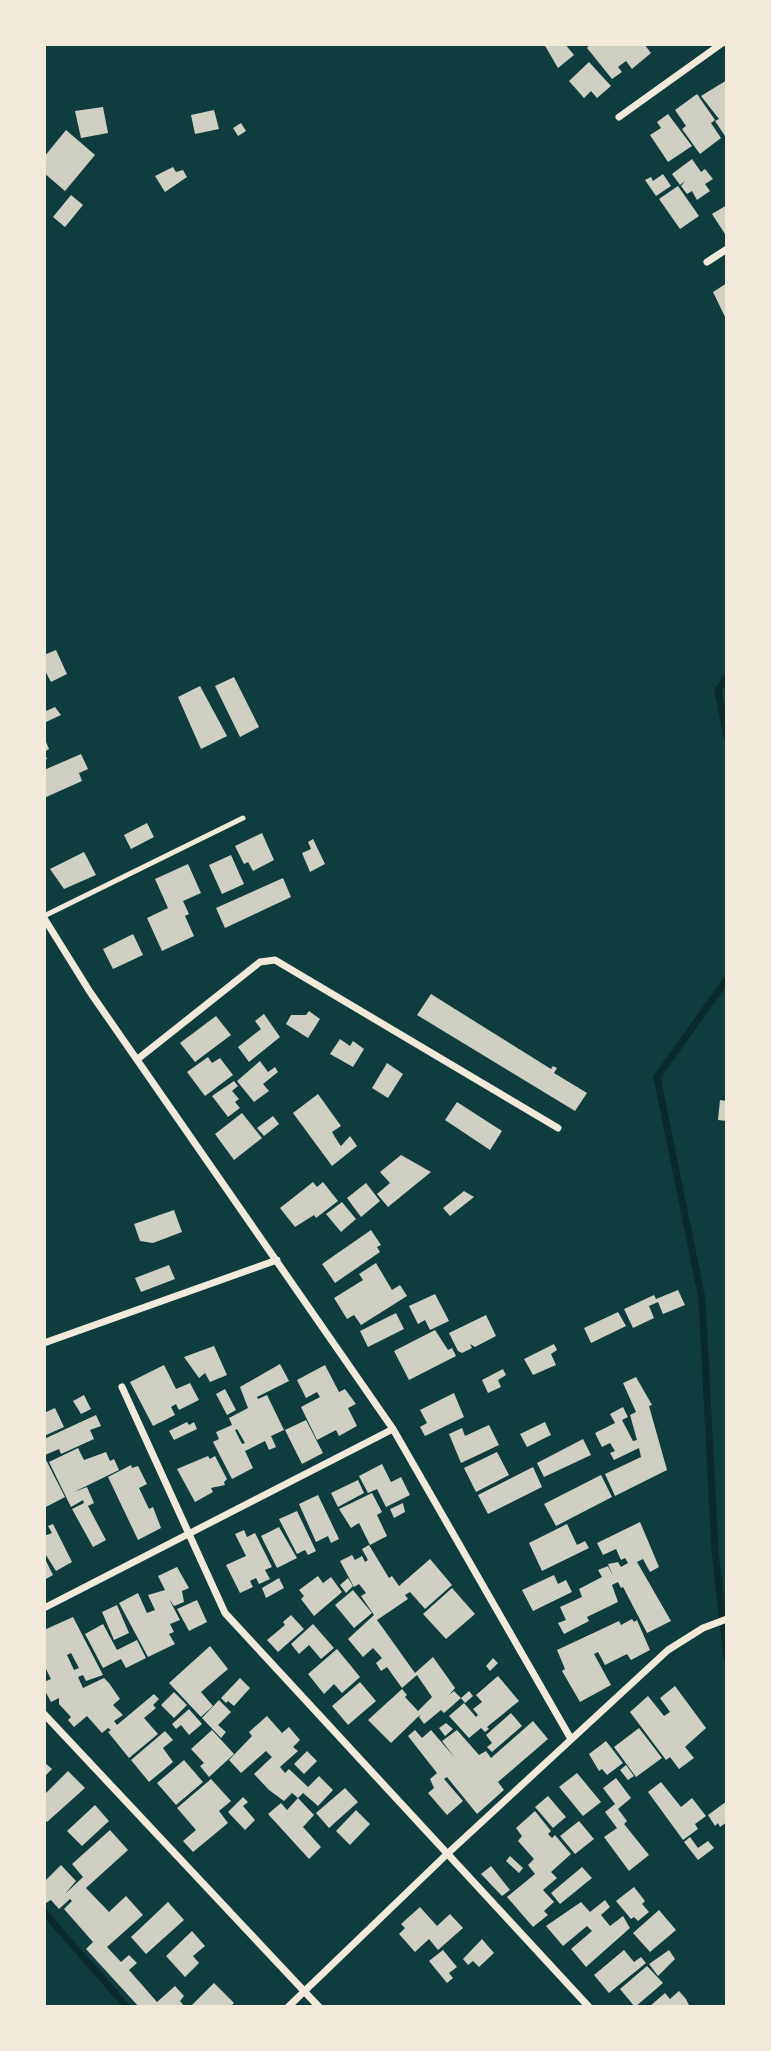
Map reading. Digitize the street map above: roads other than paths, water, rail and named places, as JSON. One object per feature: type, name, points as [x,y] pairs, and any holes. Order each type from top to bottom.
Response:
[{"type":"street","points":[[619,117],[721,44]]},
{"type":"street","points":[[707,262],[727,249]]},
{"type":"street","points":[[44,917],[90,992],[139,1058],[393,1429],[571,1739]]},
{"type":"street","points":[[139,1058],[260,962],[275,960],[558,1128]]},
{"type":"street","points":[[44,1343],[277,1260]]},
{"type":"street","points":[[122,1388],[225,1613],[589,2007]]},
{"type":"street","points":[[44,1608],[393,1429]]},
{"type":"street","points":[[288,2007],[446,1855],[668,1650],[702,1628],[727,1619]]},
{"type":"street","points":[[44,1714],[320,2007]]},
{"type":"lane","points":[[44,917],[243,818]]},
{"type":"waterway","points":[[727,677],[718,691],[727,736]]},
{"type":"waterway","points":[[727,979],[657,1077],[702,1299],[715,1551],[727,1657]]},
{"type":"waterway","points":[[44,1912],[127,2007]]}]
